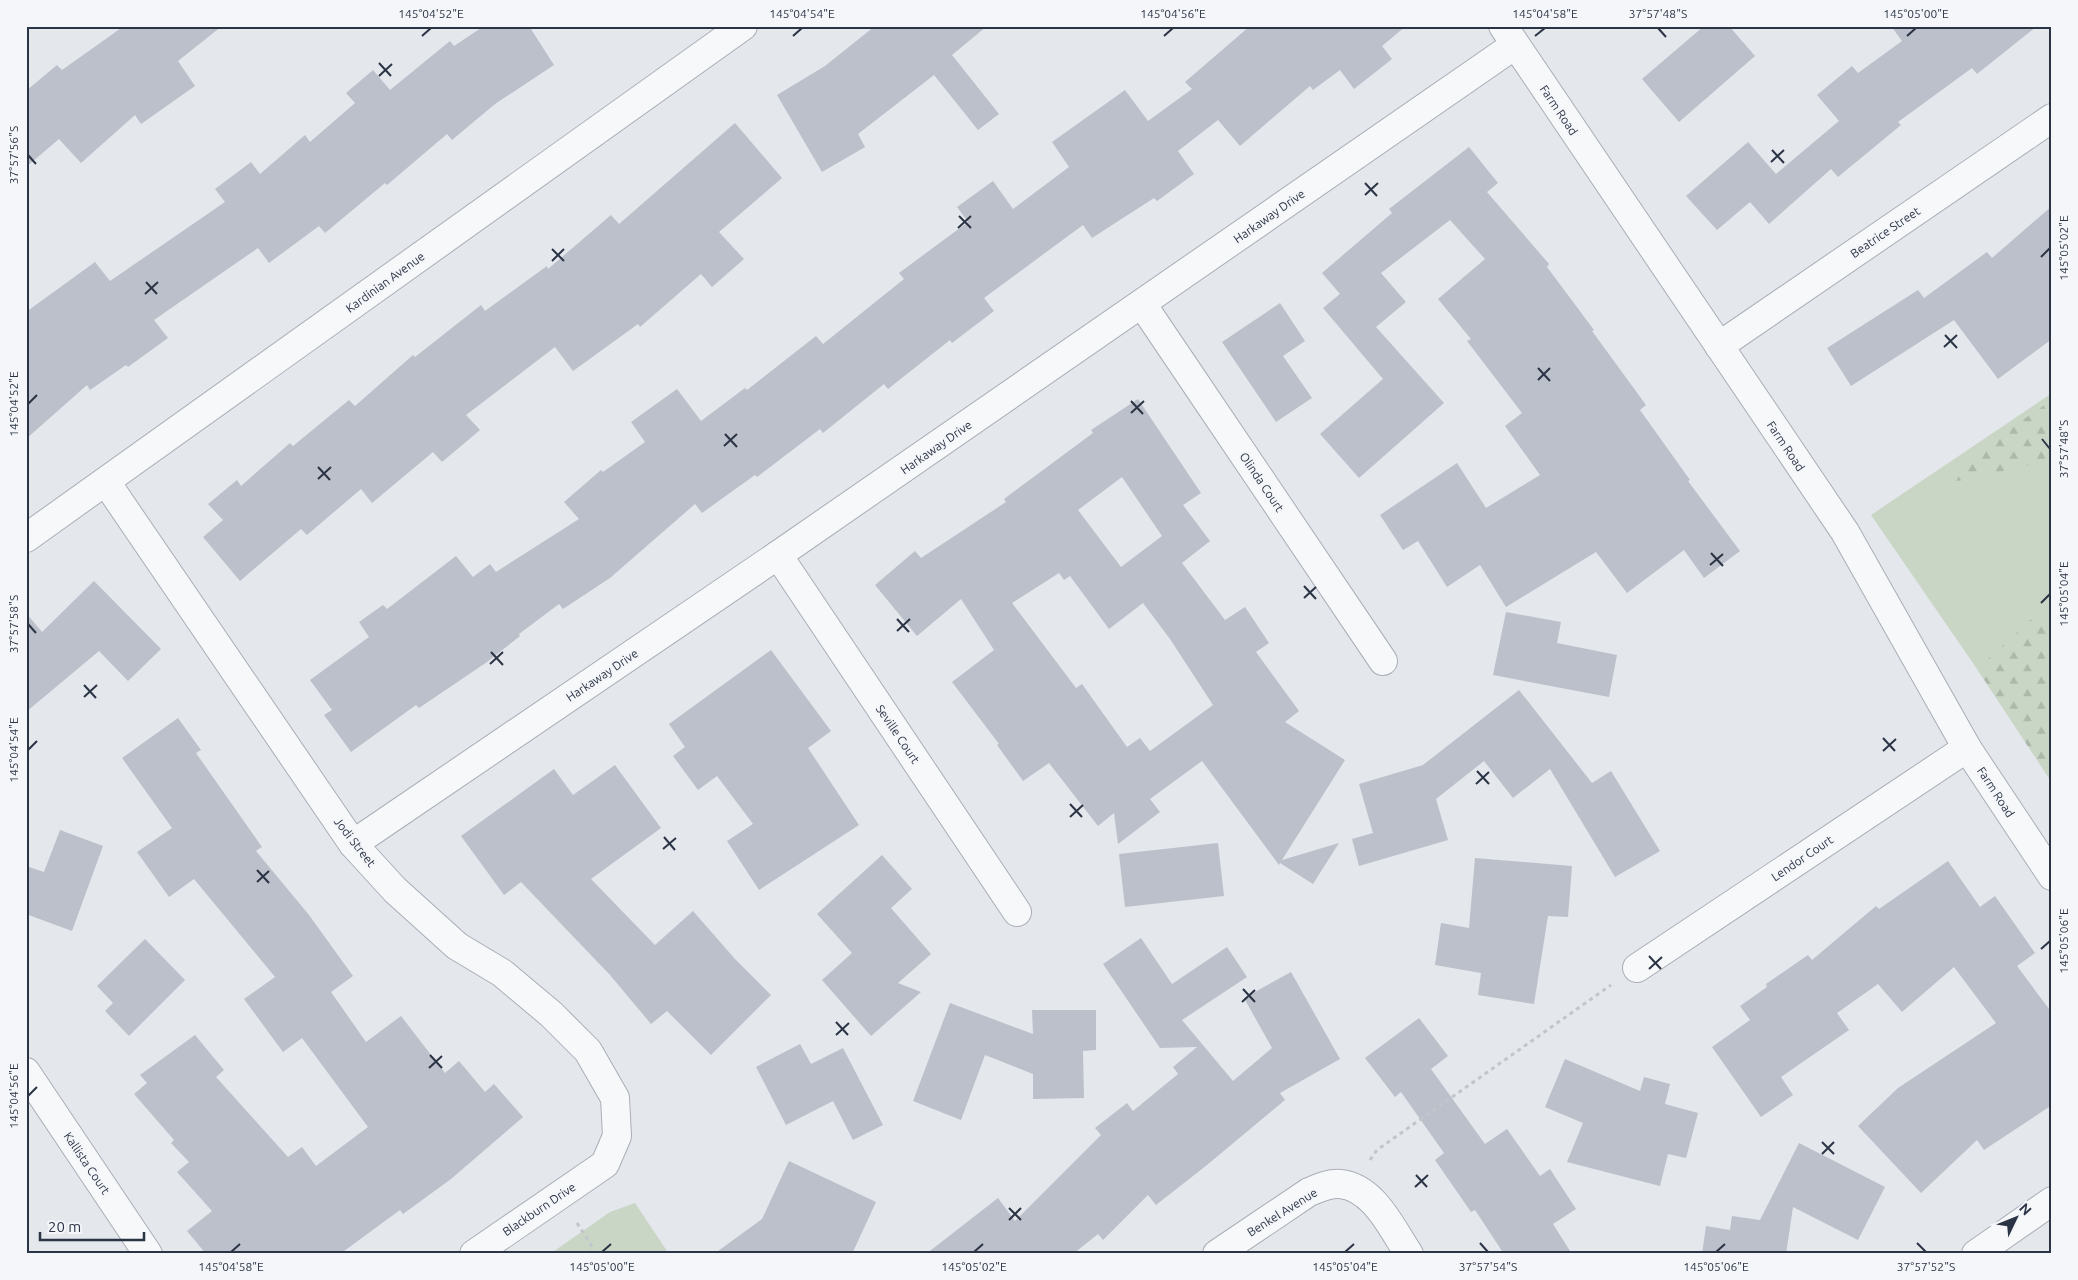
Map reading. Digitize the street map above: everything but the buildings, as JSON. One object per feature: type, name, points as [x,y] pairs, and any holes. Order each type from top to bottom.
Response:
[{"type":"street","name":"Kardinian Avenue","points":[[26,538],[743,26]]},
{"type":"street","name":"Harkaway Drive","points":[[353,844],[778,555],[1142,304],[1509,35]]},
{"type":"street","name":"Farm Road","points":[[1509,35],[1845,532],[1967,748],[2052,876]]},
{"type":"street","name":"Beatrice Street","points":[[1719,346],[2052,118]]},
{"type":"street","name":"Olinda Court","points":[[1142,304],[1383,661]]},
{"type":"street","name":"Jodi Street","points":[[106,482],[353,844],[394,890],[457,946],[502,974],[552,1014],[588,1051],[615,1098],[617,1136],[605,1164]]},
{"type":"street","name":"Seville Court","points":[[778,555],[1017,912]]},
{"type":"street","name":"Lendor Court","points":[[1637,968],[1967,748]]},
{"type":"street","name":"Kallista Court","points":[[26,1072],[148,1254]]},
{"type":"street","name":"Blackburn Drive","points":[[474,1254],[605,1164]]},
{"type":"street","name":"Benkel Avenue","points":[[1217,1254],[1310,1192],[1324,1186],[1339,1184],[1363,1193],[1375,1203],[1409,1254]]},
{"type":"street","points":[[1976,1254],[2052,1201]]},
{"type":"path","points":[[1351,1187],[1377,1150],[1637,968]]},
{"type":"green space","points":[[2052,393],[2052,778],[1871,515]]},
{"type":"green space","points":[[2052,400],[2052,459],[1957,481],[1956,465]]},
{"type":"green space","points":[[2039,612],[2052,640],[2052,783],[1977,669]]},
{"type":"green space","points":[[635,1203],[669,1254],[550,1254],[610,1212]]}]
